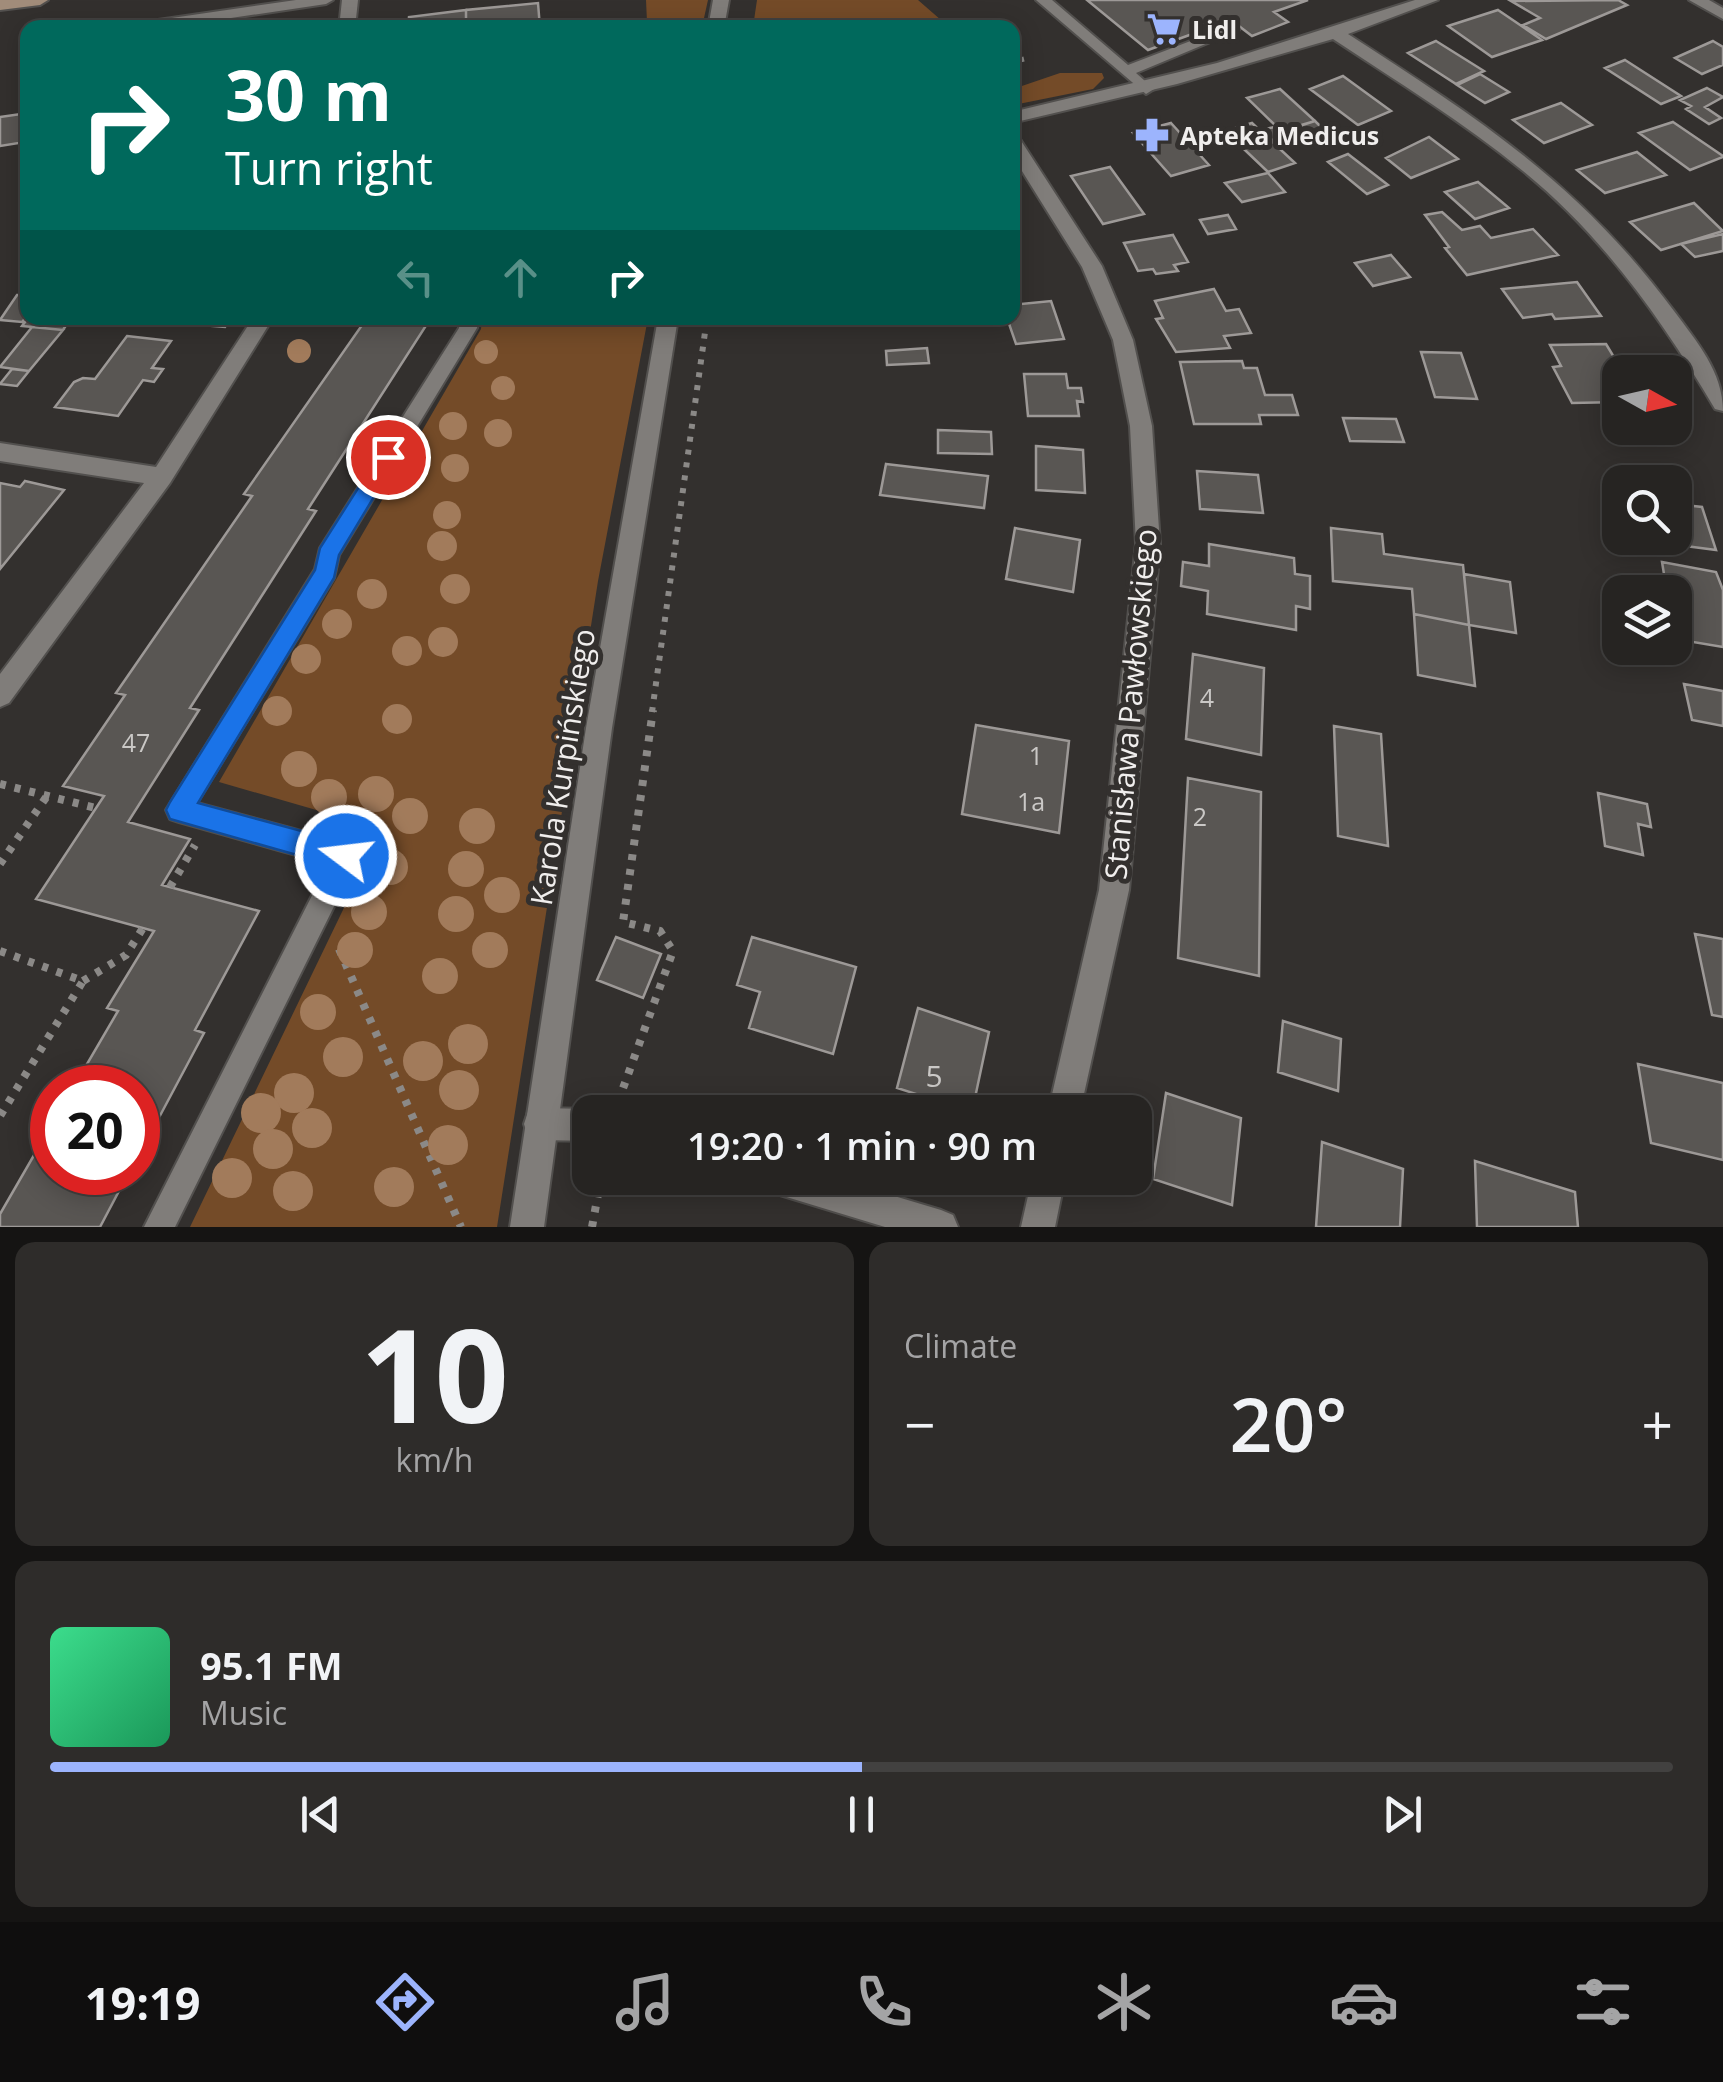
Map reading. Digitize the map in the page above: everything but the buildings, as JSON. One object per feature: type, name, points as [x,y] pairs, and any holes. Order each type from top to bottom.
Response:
[{"type":"main road","points":[[0,4],[40,0]]},
{"type":"street","points":[[1020,116],[1146,89],[1338,35],[1430,0]]},
{"type":"street","points":[[1697,0],[1723,14]]},
{"type":"street","points":[[1338,35],[1501,144],[1556,192],[1631,268],[1694,354],[1723,403]]},
{"type":"street","name":"Stanisława Pawłowskiego","points":[[1020,153],[1092,266],[1123,340],[1141,426],[1146,504],[1148,544],[1114,890],[1068,1095]]},
{"type":"street","points":[[0,695],[162,477],[259,325]]},
{"type":"street","name":"Karola Kurpińskiego","points":[[526,1227],[600,728],[667,325]]},
{"type":"street","points":[[0,452],[162,477]]},
{"type":"street","points":[[540,1124],[572,1125]]},
{"type":"street","points":[[836,1195],[941,1227]]},
{"type":"street","points":[[1038,1227],[1045,1195]]},
{"type":"lane","points":[[186,20],[326,0]]},
{"type":"lane","points":[[1043,0],[1146,89]]},
{"type":"lane","points":[[1127,71],[1232,30]]},
{"type":"lane","points":[[159,1227],[346,856],[179,810],[326,572],[328,554],[468,325]]},
{"type":"path","points":[[1020,60],[1024,59]]},
{"type":"path","points":[[621,1095],[673,951],[668,936],[650,924],[623,922],[706,325]]},
{"type":"path","points":[[0,784],[96,808]]},
{"type":"path","points":[[0,864],[47,796]]},
{"type":"path","points":[[170,887],[211,819]]},
{"type":"path","points":[[320,907],[462,1227]]},
{"type":"path","points":[[0,1116],[84,981],[126,955],[143,928]]},
{"type":"path","points":[[0,951],[84,981]]},
{"type":"path","points":[[592,1227],[598,1195]]},
{"type":"shaded area","points":[[646,0],[708,0],[704,20],[647,20]]},
{"type":"shaded area","points":[[757,0],[918,0],[941,20],[754,20]]},
{"type":"shaded area","points":[[1060,73],[1102,73],[1104,78],[1093,89],[1020,104],[1020,87]]},
{"type":"shaded area","points":[[481,325],[647,325],[598,581],[497,1227],[190,1227],[382,829],[219,782]]},
{"type":"place","name":"Lidl","points":[[1164,29]]},
{"type":"place","name":"Apteka Medicus","points":[[1152,135]]},
{"type":"route","points":[[346,856],[179,810],[326,572],[328,554],[388,457]]}]
